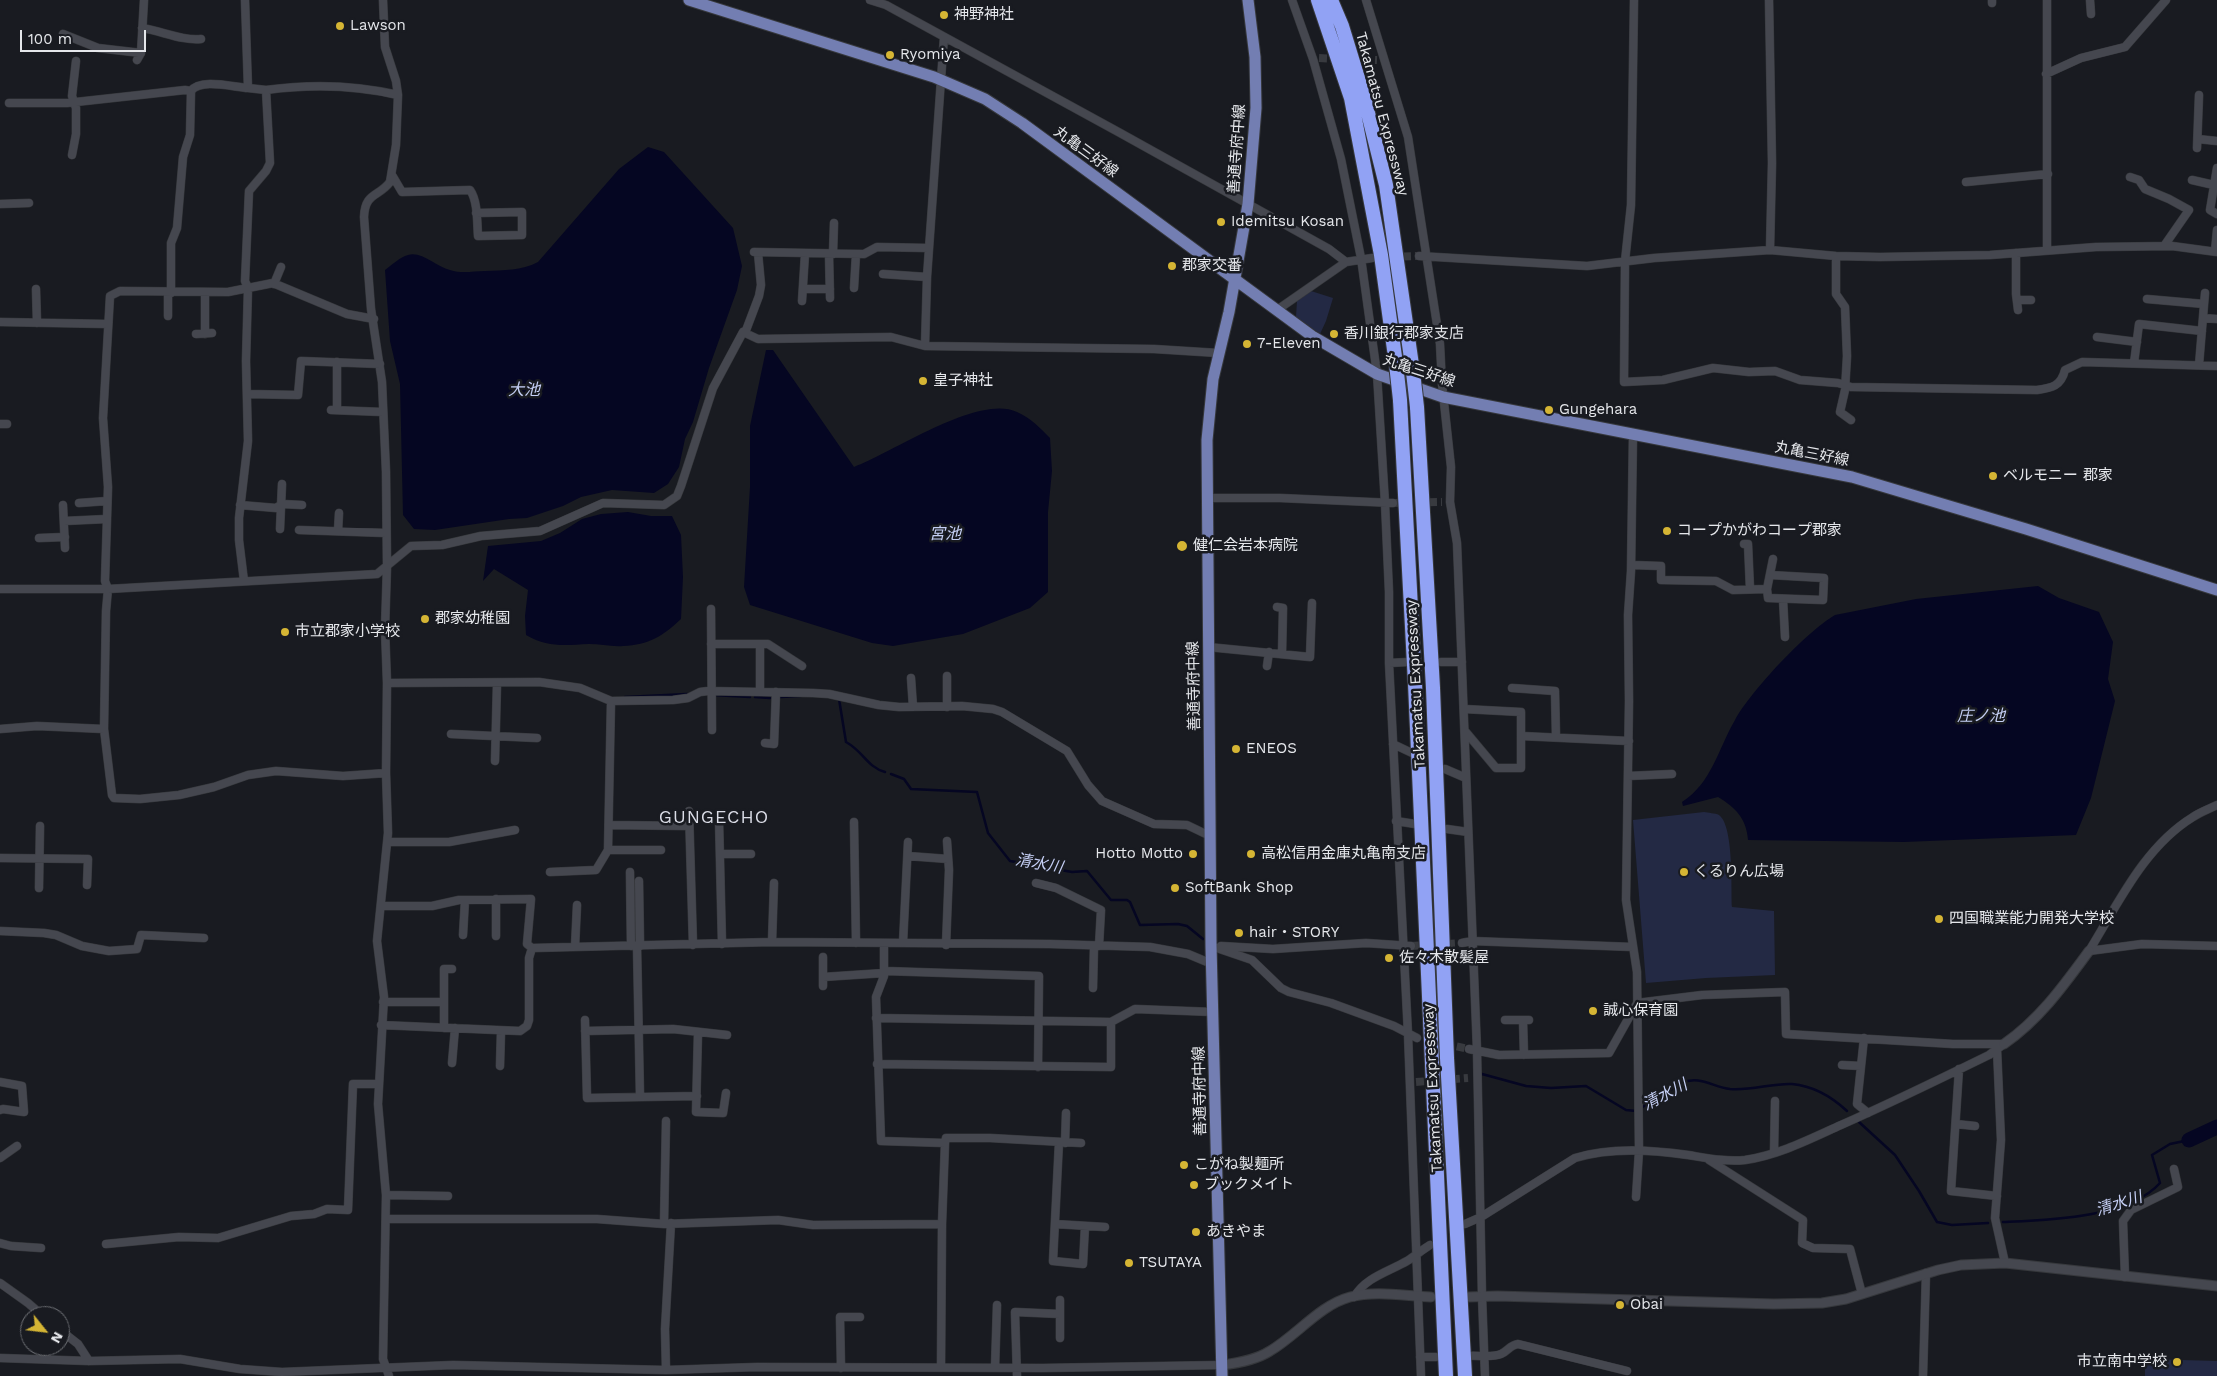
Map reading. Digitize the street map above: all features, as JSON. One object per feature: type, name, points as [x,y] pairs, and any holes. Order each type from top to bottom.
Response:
[{"type":"highway","name":"Takamatsu Expressway","points":[[1318,0],[1351,98],[1381,256],[1400,400],[1416,694],[1446,1376]]},
{"type":"highway","name":"Takamatsu Expressway","points":[[1331,0],[1342,26],[1386,185],[1414,372],[1433,688],[1447,1058],[1465,1376]]},
{"type":"main road","name":"丸亀三好線","points":[[689,0],[942,80],[985,99],[1003,110],[1312,336],[1377,374],[1444,397],[1852,477],[1900,490],[2217,590]]},
{"type":"main road","name":"善通寺府中線","points":[[1222,1370],[1211,946],[1208,420],[1212,379],[1235,279],[1248,204],[1256,108],[1255,57],[1248,0]]},
{"type":"street","points":[[63,34],[98,48],[139,57],[144,0]]},
{"type":"street","points":[[245,0],[248,88]]},
{"type":"street","points":[[383,0],[385,47],[396,80],[398,118],[392,175],[387,186],[372,196],[364,208],[365,241],[380,364],[387,566],[385,629],[388,684],[386,773],[388,842],[378,941],[383,982],[378,1084],[379,1130],[386,1195],[382,1339],[383,1358],[388,1372]]},
{"type":"street","points":[[870,0],[886,5],[1248,204],[1329,249],[1346,262]]},
{"type":"street","points":[[1292,0],[1316,58],[1341,159],[1361,258],[1377,374],[1389,503],[1389,664],[1396,821],[1407,946],[1408,1034],[1413,1082],[1416,1253],[1421,1376]]},
{"type":"street","points":[[1366,0],[1381,60],[1408,137],[1423,256],[1440,344],[1451,466],[1446,502],[1457,543],[1472,941],[1473,1050],[1478,1076],[1482,1296],[1486,1376]]},
{"type":"street","points":[[1634,0],[1631,205],[1626,261],[1624,382],[1663,380],[1713,368],[1749,372],[1775,371],[1800,380],[1884,388],[2037,390],[2055,386],[2062,381],[2065,370],[2082,362],[2217,366]]},
{"type":"street","points":[[1769,0],[1772,163],[1770,250]]},
{"type":"street","points":[[2047,0],[2047,250]]},
{"type":"street","points":[[2090,0],[2091,14]]},
{"type":"street","points":[[2046,74],[2081,58],[2124,47],[2166,0]]},
{"type":"street","points":[[142,28],[161,31],[190,40],[201,39]]},
{"type":"street","points":[[925,346],[927,277],[944,37]]},
{"type":"street","points":[[80,50],[83,42]]},
{"type":"street","points":[[72,155],[75,138],[76,108],[72,96],[76,61]]},
{"type":"street","points":[[191,92],[203,83],[266,90],[295,86],[370,88],[398,95]]},
{"type":"street","points":[[9,103],[21,107],[185,90],[191,92]]},
{"type":"street","points":[[244,581],[239,540],[240,506],[248,441],[248,288],[245,281],[249,191],[266,171],[270,163],[266,90]]},
{"type":"street","points":[[168,316],[171,243],[177,228],[183,157],[190,135],[191,92]]},
{"type":"street","points":[[2197,148],[2199,95]]},
{"type":"street","points":[[75,138],[85,141]]},
{"type":"street","points":[[2198,139],[2217,141]]},
{"type":"street","points":[[2217,168],[2210,210],[2217,214]]},
{"type":"street","points":[[1966,182],[1998,174],[2048,174]]},
{"type":"street","points":[[392,175],[402,192],[470,190],[474,195],[478,236],[522,235],[522,212],[476,213]]},
{"type":"street","points":[[2130,177],[2139,180],[2145,188],[2189,210],[2164,246]]},
{"type":"street","points":[[2192,180],[2215,188]]},
{"type":"street","points":[[0,204],[29,203]]},
{"type":"street","points":[[830,298],[834,222]]},
{"type":"street","points":[[1423,256],[1587,266],[1626,261],[1770,250],[1836,256],[1990,255],[2047,250],[2164,246],[2216,251],[2217,230]]},
{"type":"street","points":[[0,589],[108,589],[377,574],[411,546],[442,545],[481,536],[540,531],[603,503],[664,505],[671,502],[681,486],[713,388],[743,332],[745,333],[759,296],[761,285],[756,252],[864,254],[876,247],[929,248]]},
{"type":"street","points":[[2016,253],[2018,310]]},
{"type":"street","points":[[802,301],[805,254]]},
{"type":"street","points":[[854,288],[856,254]]},
{"type":"street","points":[[1836,256],[1836,294],[1845,307],[1847,356],[1846,385],[1840,412],[1851,420]]},
{"type":"street","points":[[1277,310],[1346,262],[1361,258],[1372,258]]},
{"type":"street","points":[[274,284],[281,267]]},
{"type":"street","points":[[882,274],[927,277]]},
{"type":"street","points":[[374,319],[347,314],[274,284],[228,292],[169,293],[120,291],[110,296],[103,418],[107,501],[105,581],[108,589],[104,729],[112,795],[114,798],[140,799],[180,795],[214,787],[248,774],[276,771],[343,776],[386,773]]},
{"type":"street","points":[[36,289],[36,323]]},
{"type":"street","points":[[803,289],[830,289]]},
{"type":"street","points":[[196,334],[209,333],[205,292]]},
{"type":"street","points":[[2199,365],[2205,293]]},
{"type":"street","points":[[2147,299],[2204,304]]},
{"type":"street","points":[[2018,300],[2031,300]]},
{"type":"street","points":[[2203,318],[2217,319]]},
{"type":"street","points":[[0,322],[108,324]]},
{"type":"street","points":[[2134,363],[2139,324],[2202,331]]},
{"type":"street","points":[[745,333],[758,339],[891,337],[925,346],[1154,349],[1218,353]]},
{"type":"street","points":[[2096,337],[2137,342]]},
{"type":"street","points":[[247,394],[298,395],[301,361],[380,364]]},
{"type":"street","points":[[337,362],[334,410],[383,412]]},
{"type":"street","points":[[1633,434],[1632,565],[1628,615],[1629,741],[1626,900],[1636,972],[1638,1150],[1636,1197]]},
{"type":"street","points":[[280,529],[282,484]]},
{"type":"street","points":[[1208,498],[1280,498],[1389,503]]},
{"type":"street","points":[[79,503],[107,501]]},
{"type":"street","points":[[240,506],[276,508],[282,504],[302,505]]},
{"type":"street","points":[[63,505],[66,548]]},
{"type":"street","points":[[338,531],[339,512]]},
{"type":"street","points":[[64,521],[107,519]]},
{"type":"street","points":[[299,530],[386,533]]},
{"type":"street","points":[[39,538],[65,537]]},
{"type":"street","points":[[1744,544],[1748,544],[1750,589]]},
{"type":"street","points":[[1770,575],[1824,578],[1822,600],[1768,598],[1767,589],[1773,559]]},
{"type":"street","points":[[1632,565],[1661,566],[1661,580],[1716,581],[1733,590],[1767,589]]},
{"type":"street","points":[[1783,598],[1786,637]]},
{"type":"street","points":[[1208,647],[1310,657],[1312,603]]},
{"type":"street","points":[[1277,607],[1283,608],[1282,654]]},
{"type":"street","points":[[711,609],[710,691],[712,730]]},
{"type":"street","points":[[711,644],[768,644],[802,666]]},
{"type":"street","points":[[760,644],[760,691]]},
{"type":"street","points":[[1267,666],[1269,652]]},
{"type":"street","points":[[1389,664],[1408,662]]},
{"type":"street","points":[[1441,662],[1462,662]]},
{"type":"street","points":[[947,676],[947,707]]},
{"type":"street","points":[[911,678],[913,708]]},
{"type":"street","points":[[388,684],[539,682],[573,687],[599,694],[612,701],[673,700],[688,698],[700,692],[710,691],[760,691],[829,694],[879,705],[913,708],[976,707],[1002,712],[1067,751],[1088,785],[1102,801],[1154,824],[1187,825],[1210,836]]},
{"type":"street","points":[[495,761],[498,683]]},
{"type":"street","points":[[1512,688],[1555,691],[1556,737]]},
{"type":"street","points":[[765,743],[774,744],[776,692]]},
{"type":"street","points":[[550,872],[596,870],[608,850],[612,701]]},
{"type":"street","points":[[1464,709],[1521,712],[1521,768],[1496,768],[1465,731]]},
{"type":"street","points":[[0,729],[37,726],[104,729]]},
{"type":"street","points":[[451,734],[537,738]]},
{"type":"street","points":[[1521,736],[1629,741]]},
{"type":"street","points":[[1393,744],[1412,753]]},
{"type":"street","points":[[1445,769],[1466,778]]},
{"type":"street","points":[[1628,776],[1672,774]]},
{"type":"street","points":[[1464,1224],[1481,1217],[1575,1158],[1591,1153],[1638,1150],[1709,1160],[1744,1160],[1774,1154],[1801,1144],[1868,1113],[1959,1069],[2001,1046],[2023,1031],[2042,1012],[2089,950],[2134,878],[2158,846],[2192,817],[2217,805]]},
{"type":"street","points":[[689,811],[693,945]]},
{"type":"street","points":[[719,819],[722,944]]},
{"type":"street","points":[[1396,821],[1415,824]]},
{"type":"street","points":[[854,822],[856,942]]},
{"type":"street","points":[[609,825],[689,826]]},
{"type":"street","points":[[39,888],[40,826]]},
{"type":"street","points":[[1447,829],[1468,832]]},
{"type":"street","points":[[388,842],[449,842],[515,830]]},
{"type":"street","points":[[946,944],[947,841]]},
{"type":"street","points":[[903,943],[908,842]]},
{"type":"street","points":[[608,850],[660,850]]},
{"type":"street","points":[[720,854],[752,854]]},
{"type":"street","points":[[908,856],[948,859]]},
{"type":"street","points":[[0,858],[88,859],[87,885]]},
{"type":"street","points":[[630,872],[636,946],[640,1097]]},
{"type":"street","points":[[636,946],[639,880]]},
{"type":"street","points":[[772,942],[774,883]]},
{"type":"street","points":[[1036,883],[1056,888],[1101,910],[1093,988]]},
{"type":"street","points":[[496,899],[496,936]]},
{"type":"street","points":[[381,906],[432,906],[464,900],[530,899],[527,944],[532,948],[772,942],[1150,947],[1188,954],[1212,964]]},
{"type":"street","points":[[463,935],[464,900]]},
{"type":"street","points":[[575,947],[577,905]]},
{"type":"street","points":[[0,931],[56,935],[82,946],[108,951],[137,950],[141,936],[204,938]]},
{"type":"street","points":[[1462,943],[1472,941],[1633,947]]},
{"type":"street","points":[[884,943],[884,972],[876,997],[881,1141],[945,1144]]},
{"type":"street","points":[[1211,946],[1273,949],[1366,943],[1407,946]]},
{"type":"street","points":[[2089,950],[2142,944],[2217,946]]},
{"type":"street","points":[[1211,946],[1252,960],[1281,988],[1289,992],[1331,1003],[1394,1026],[1416,1038]]},
{"type":"street","points":[[381,1025],[520,1031],[527,1026],[529,958],[532,948]]},
{"type":"street","points":[[823,957],[823,986]]},
{"type":"street","points":[[444,1028],[444,969],[452,968]]},
{"type":"street","points":[[823,976],[884,972],[1039,976],[1038,1066]]},
{"type":"street","points":[[1637,1003],[1702,995],[1786,992],[1786,1034],[2001,1046]]},
{"type":"street","points":[[383,1002],[444,1002]]},
{"type":"street","points":[[1473,1050],[1499,1055],[1608,1053],[1637,1003]]},
{"type":"street","points":[[876,1018],[1111,1022],[1135,1009],[1213,1012]]},
{"type":"street","points":[[585,1020],[587,1098],[697,1096]]},
{"type":"street","points":[[1504,1020],[1526,1020],[1524,1055]]},
{"type":"street","points":[[877,1064],[1111,1067],[1111,1022]]},
{"type":"street","points":[[452,1063],[455,1028]]},
{"type":"street","points":[[585,1030],[673,1029],[727,1034]]},
{"type":"street","points":[[500,1066],[501,1031]]},
{"type":"street","points":[[698,1032],[696,1112],[723,1113],[726,1093]]},
{"type":"street","points":[[1864,1038],[1858,1104],[1868,1113]]},
{"type":"street","points":[[2001,1046],[2001,1140],[1995,1218],[2005,1263]]},
{"type":"street","points":[[1842,1064],[1861,1066]]},
{"type":"street","points":[[1959,1069],[1951,1191],[1997,1196]]},
{"type":"street","points":[[1468,1078],[1478,1076]]},
{"type":"street","points":[[0,1082],[22,1086],[24,1112],[0,1110]]},
{"type":"street","points":[[106,1244],[179,1236],[218,1238],[290,1216],[314,1214],[326,1209],[348,1210],[352,1084],[378,1084]]},
{"type":"street","points":[[1774,1154],[1775,1101]]},
{"type":"street","points":[[1066,1112],[1053,1262],[1083,1264],[1085,1226]]},
{"type":"street","points":[[666,1121],[668,1223],[665,1328],[666,1370]]},
{"type":"street","points":[[1956,1124],[1975,1126]]},
{"type":"street","points":[[947,1376],[944,1367],[942,1224],[946,1138],[1081,1143]]},
{"type":"street","points":[[0,1158],[17,1146]]},
{"type":"street","points":[[1709,1160],[1803,1220],[1802,1243],[1813,1248],[1850,1249],[1862,1294]]},
{"type":"street","points":[[2125,1277],[2124,1221],[2131,1210],[2178,1187],[2174,1169]]},
{"type":"street","points":[[386,1195],[448,1196]]},
{"type":"street","points":[[386,1219],[597,1219],[668,1223],[778,1220],[813,1225],[942,1224]]},
{"type":"street","points":[[1055,1224],[1105,1227]]},
{"type":"street","points":[[0,1243],[40,1248]]},
{"type":"street","points":[[1354,1296],[1360,1288],[1382,1272],[1408,1260],[1430,1245]]},
{"type":"street","points":[[1468,1297],[1782,1304],[1822,1303],[1862,1294],[1926,1273],[1961,1265],[2005,1263],[2217,1286]]},
{"type":"street","points":[[1923,1376],[1926,1273]]},
{"type":"street","points":[[0,1283],[32,1306]]},
{"type":"street","points":[[0,1358],[89,1361],[180,1359],[240,1369],[282,1372],[388,1372],[453,1365],[666,1370],[760,1368],[831,1372],[841,1368],[944,1367],[995,1368],[1017,1372],[1222,1370],[1269,1352],[1329,1307],[1354,1296],[1376,1294],[1431,1297]]},
{"type":"street","points":[[1060,1300],[1060,1338]]},
{"type":"street","points":[[995,1368],[997,1305]]},
{"type":"street","points":[[1017,1372],[1015,1312],[1060,1314]]},
{"type":"street","points":[[841,1368],[840,1317],[860,1318]]},
{"type":"street","points":[[70,1338],[78,1344],[89,1361]]},
{"type":"street","points":[[1468,1356],[1502,1354],[1513,1345],[1518,1344],[1627,1371]]},
{"type":"street","points":[[1420,1357],[1436,1357]]},
{"type":"street","points":[[760,1368],[762,1376]]},
{"type":"shaded area","points":[[1311,291],[1333,298],[1320,334],[1296,317],[1297,301]]},
{"type":"shaded area","name":"くるりん広場","points":[[1704,812],[1719,815],[1724,821],[1727,831],[1731,858],[1732,907],[1774,911],[1775,975],[1646,983],[1633,820]]},
{"type":"shaded area","points":[[2145,1359],[2217,1361],[2217,1376],[2145,1376]]},
{"type":"water","name":"大池","points":[[648,147],[664,152],[733,228],[742,266],[737,290],[709,368],[693,422],[685,439],[679,467],[668,484],[654,493],[612,490],[581,497],[563,506],[527,518],[435,530],[414,529],[403,515],[400,384],[390,341],[385,270],[402,257],[413,254],[459,272],[512,270],[538,262],[619,169]]},
{"type":"water","name":"宮池","points":[[766,350],[773,350],[854,467],[936,427],[981,411],[1000,409],[1017,412],[1027,417],[1050,438],[1052,471],[1048,512],[1048,592],[1030,608],[963,634],[893,646],[872,643],[750,605],[744,587],[750,487],[750,426]]},
{"type":"water","points":[[628,512],[651,516],[672,516],[681,535],[683,577],[681,619],[655,639],[641,644],[619,646],[589,644],[557,645],[542,642],[526,635],[525,616],[528,590],[494,569],[483,581],[488,546],[541,541],[560,533],[582,519],[601,514]]},
{"type":"water","name":"庄ノ池","points":[[2038,586],[2059,598],[2099,612],[2113,642],[2108,679],[2115,701],[2091,798],[2076,835],[1904,842],[1748,840],[1745,826],[1739,814],[1718,797],[1683,806],[1682,802],[1701,785],[1735,720],[1753,694],[1809,634],[1835,615],[1916,599]]},
{"type":"waterway","name":"清水川","points":[[625,697],[687,694]]},
{"type":"waterway","name":"清水川","points":[[713,695],[750,697]]},
{"type":"waterway","name":"清水川","points":[[780,697],[801,696]]},
{"type":"waterway","name":"清水川","points":[[755,697],[770,698]]},
{"type":"waterway","name":"清水川","points":[[837,698],[839,699],[846,742],[874,767],[885,772]]},
{"type":"waterway","name":"清水川","points":[[891,774],[904,779],[911,789],[977,792],[988,833],[1010,861],[1072,872],[1087,871],[1111,900],[1127,900],[1130,902],[1140,925],[1178,924],[1187,926],[1203,939]]},
{"type":"waterway","name":"清水川","points":[[1482,1074],[1526,1086],[1551,1088],[1586,1086],[1626,1110],[1636,1111]]},
{"type":"waterway","name":"清水川","points":[[1641,1108],[1682,1083],[1694,1080],[1730,1089],[1784,1084],[1800,1085],[1822,1093],[1847,1111]]},
{"type":"waterway","name":"清水川","points":[[1859,1122],[1895,1155],[1937,1222],[1952,1225],[1988,1223]]},
{"type":"waterway","name":"清水川","points":[[2189,1140],[2217,1127]]},
{"type":"waterway","name":"清水川","points":[[2003,1222],[2086,1215],[2129,1204],[2146,1195],[2160,1183],[2152,1155],[2170,1144],[2189,1140]]},
{"type":"tunnel","points":[[1319,58],[1340,59]]},
{"type":"tunnel","points":[[1351,59],[1377,60]]},
{"type":"tunnel","points":[[1379,257],[1419,256]]},
{"type":"tunnel","points":[[1393,503],[1442,502]]},
{"type":"tunnel","points":[[1411,946],[1462,943]]},
{"type":"tunnel","points":[[1445,1044],[1469,1049]]},
{"type":"tunnel","points":[[1416,1082],[1468,1078]]},
{"type":"place","name":"神野神社","points":[[944,15]]},
{"type":"place","name":"Lawson","points":[[340,26]]},
{"type":"place","name":"Ryomiya","points":[[890,55]]},
{"type":"place","name":"Idemitsu Kosan","points":[[1221,222]]},
{"type":"place","name":"郡家交番","points":[[1172,266]]},
{"type":"place","name":"香川銀行郡家支店","points":[[1334,334]]},
{"type":"place","name":"7-Eleven","points":[[1247,344]]},
{"type":"place","name":"皇子神社","points":[[923,381]]},
{"type":"place","name":"Gungehara","points":[[1549,410]]},
{"type":"place","name":"ベルモニー 郡家","points":[[1993,476]]},
{"type":"place","name":"コープかがわコープ郡家","points":[[1667,531]]},
{"type":"place","name":"健仁会岩本病院","points":[[1182,546]]},
{"type":"place","name":"郡家幼稚園","points":[[425,619]]},
{"type":"place","name":"市立郡家小学校","points":[[285,632]]},
{"type":"place","name":"ENEOS","points":[[1236,749]]},
{"type":"place","name":"Hotto Motto","points":[[1193,854]]},
{"type":"place","name":"高松信用金庫丸亀南支店","points":[[1251,854]]},
{"type":"place","name":"くるりん広場","points":[[1684,872]]},
{"type":"place","name":"SoftBank Shop","points":[[1175,888]]},
{"type":"place","name":"四国職業能力開発大学校","points":[[1939,919]]},
{"type":"place","name":"hair・STORY","points":[[1239,933]]},
{"type":"place","name":"佐々木散髪屋","points":[[1389,958]]},
{"type":"place","name":"誠心保育園","points":[[1593,1011]]},
{"type":"place","name":"こがね製麺所","points":[[1184,1165]]},
{"type":"place","name":"ブックメイト","points":[[1194,1185]]},
{"type":"place","name":"あきやま","points":[[1196,1232]]},
{"type":"place","name":"TSUTAYA","points":[[1129,1263]]},
{"type":"place","name":"Obai","points":[[1620,1305]]},
{"type":"place","name":"市立南中学校","points":[[2177,1362]]},
{"type":"district","name":"GUNGECHO","points":[[714,818]]}]
